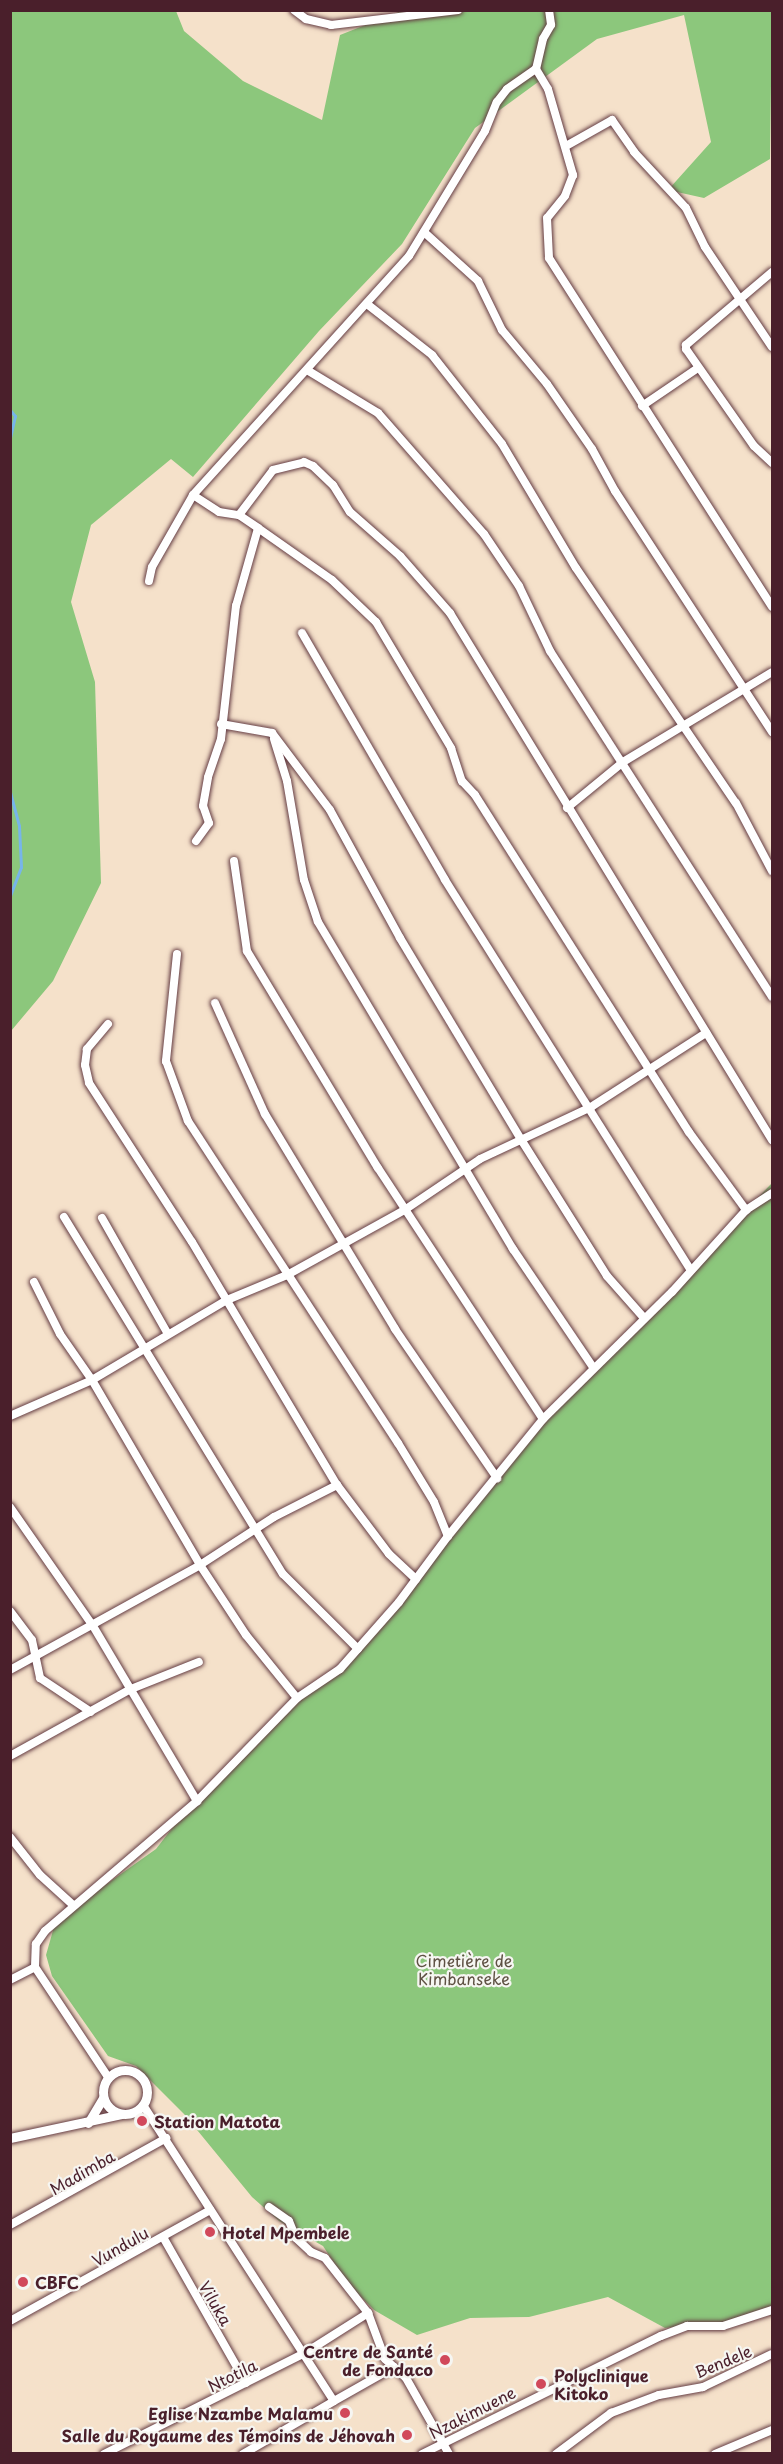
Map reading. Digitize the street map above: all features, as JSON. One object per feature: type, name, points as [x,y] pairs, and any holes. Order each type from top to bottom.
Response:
[{"type":"street","points":[[294,10],[306,19],[331,25],[384,21],[458,10]]},
{"type":"street","points":[[383,10],[384,21]]},
{"type":"street","points":[[549,10],[551,25],[543,39],[537,69],[548,89],[573,175],[565,196],[547,218],[549,258],[772,608]]},
{"type":"street","points":[[149,581],[152,567],[193,495],[367,304],[424,232],[485,131],[497,102],[507,89],[537,69]]},
{"type":"street","points":[[566,146],[612,120],[634,152],[686,208],[701,241],[740,303],[772,347]]},
{"type":"street","points":[[424,232],[478,281],[502,330],[547,384],[592,449],[615,491],[772,732]]},
{"type":"street","points":[[772,272],[740,303],[686,345],[698,368],[754,446],[772,463]]},
{"type":"street","points":[[367,304],[432,355],[502,444],[576,568],[736,803],[772,871]]},
{"type":"street","points":[[642,406],[698,368]]},
{"type":"street","points":[[308,370],[378,413],[484,534],[519,586],[550,651],[772,997]]},
{"type":"street","points":[[239,515],[273,470],[304,462],[313,466],[333,485],[350,512],[400,556],[450,613],[567,808],[772,1140]]},
{"type":"street","points":[[193,495],[219,512],[239,515],[258,528],[332,580],[376,622],[451,748],[462,781],[475,795],[651,1067],[688,1132],[746,1210]]},
{"type":"street","points":[[196,841],[209,824],[203,806],[208,777],[221,739],[236,606],[258,528]]},
{"type":"street","points":[[302,633],[445,880],[591,1107],[691,1270]]},
{"type":"street","points":[[567,808],[623,762],[681,724],[772,672]]},
{"type":"street","points":[[221,724],[272,733],[330,810],[400,938],[522,1141],[607,1276],[644,1318]]},
{"type":"street","points":[[272,733],[287,781],[304,880],[318,921],[537,1289],[593,1367]]},
{"type":"street","points":[[234,861],[247,951],[406,1209],[543,1419]]},
{"type":"street","points":[[177,954],[166,1061],[176,1095],[188,1121],[434,1502],[447,1536]]},
{"type":"street","points":[[215,1003],[260,1104],[395,1329],[497,1478]]},
{"type":"street","points":[[108,1024],[87,1048],[84,1065],[89,1083],[227,1300],[337,1485],[389,1554],[416,1579]]},
{"type":"street","points":[[10,1416],[92,1380],[227,1300],[287,1275],[406,1209],[465,1168],[591,1107],[706,1033]]},
{"type":"street","points":[[108,2077],[34,1968],[36,1944],[72,1905],[197,1802],[297,1698],[340,1669],[416,1579],[447,1536],[497,1478],[543,1419],[691,1270],[746,1210],[772,1192]]},
{"type":"street","points":[[64,1217],[147,1347],[255,1528],[297,1590],[358,1649]]},
{"type":"street","points":[[102,1218],[168,1334]]},
{"type":"street","points":[[34,1282],[60,1334],[92,1380],[200,1565],[246,1635],[297,1698]]},
{"type":"street","points":[[10,1670],[200,1565],[255,1528],[337,1485]]},
{"type":"street","points":[[10,1507],[93,1626],[197,1802]]},
{"type":"street","points":[[10,1611],[32,1640],[40,1678],[91,1713]]},
{"type":"street","points":[[10,1756],[131,1689],[199,1662]]},
{"type":"street","points":[[10,1837],[40,1875],[72,1905]]},
{"type":"street","points":[[10,1980],[34,1968]]},
{"type":"street","points":[[88,2123],[103,2098],[108,2077],[118,2070],[140,2075],[146,2084],[143,2105],[334,2401]]},
{"type":"street","points":[[103,2098],[114,2111],[122,2114]]},
{"type":"street","points":[[10,2138],[133,2113],[143,2105]]},
{"type":"street","name":"Madimba","points":[[10,2225],[166,2138]]},
{"type":"street","points":[[269,2208],[290,2221],[296,2238],[311,2252],[325,2258],[368,2313],[376,2342],[394,2367],[406,2378],[449,2454]]},
{"type":"street","name":"Vundulu","points":[[10,2320],[210,2210]]},
{"type":"street","name":"Viluka","points":[[163,2237],[246,2383]]},
{"type":"street","name":"Nzakimuene","points":[[422,2454],[442,2442],[661,2336],[687,2326],[723,2326],[770,2311]]},
{"type":"street","name":"Ntotila","points":[[104,2454],[305,2354],[368,2313]]},
{"type":"street","name":"Bendele","points":[[556,2454],[610,2413],[659,2395],[703,2387],[772,2354]]},
{"type":"street","points":[[243,2454],[394,2367]]},
{"type":"street","points":[[715,2454],[772,2430]]},
{"type":"green space","points":[[11,11],[176,11],[184,31],[243,81],[322,120],[340,35],[401,11],[772,11],[770,159],[704,198],[668,190],[711,142],[684,15],[597,39],[475,128],[402,244],[319,331],[193,477],[171,459],[91,525],[71,602],[95,682],[101,883],[53,981],[11,1031]]},
{"type":"green space","name":"Cimetière de Kimbanseke","points":[[772,1183],[772,2318],[768,2312],[727,2324],[715,2322],[665,2328],[608,2297],[529,2317],[470,2318],[417,2335],[374,2310],[347,2283],[323,2246],[279,2221],[252,2197],[184,2114],[136,2066],[108,2056],[52,1976],[46,1955],[56,1920],[156,1849],[187,1809],[297,1698],[340,1669],[543,1419]]},
{"type":"waterway","points":[[10,410],[15,416],[10,438]]},
{"type":"waterway","points":[[10,792],[19,826],[21,867],[10,896]]},
{"type":"place","name":"Station Matota","points":[[142,2121]]},
{"type":"place","name":"Hotel Mpembele","points":[[210,2232]]},
{"type":"place","name":"CBFC","points":[[23,2282]]},
{"type":"place","name":"Centre de Santé de Fondaco","points":[[445,2360]]},
{"type":"place","name":"Polyclinique Kitoko","points":[[541,2384]]},
{"type":"place","name":"Eglise Nzambe Malamu","points":[[345,2413]]},
{"type":"place","name":"Salle du Royaume des Témoins de Jéhovah","points":[[407,2435]]}]
